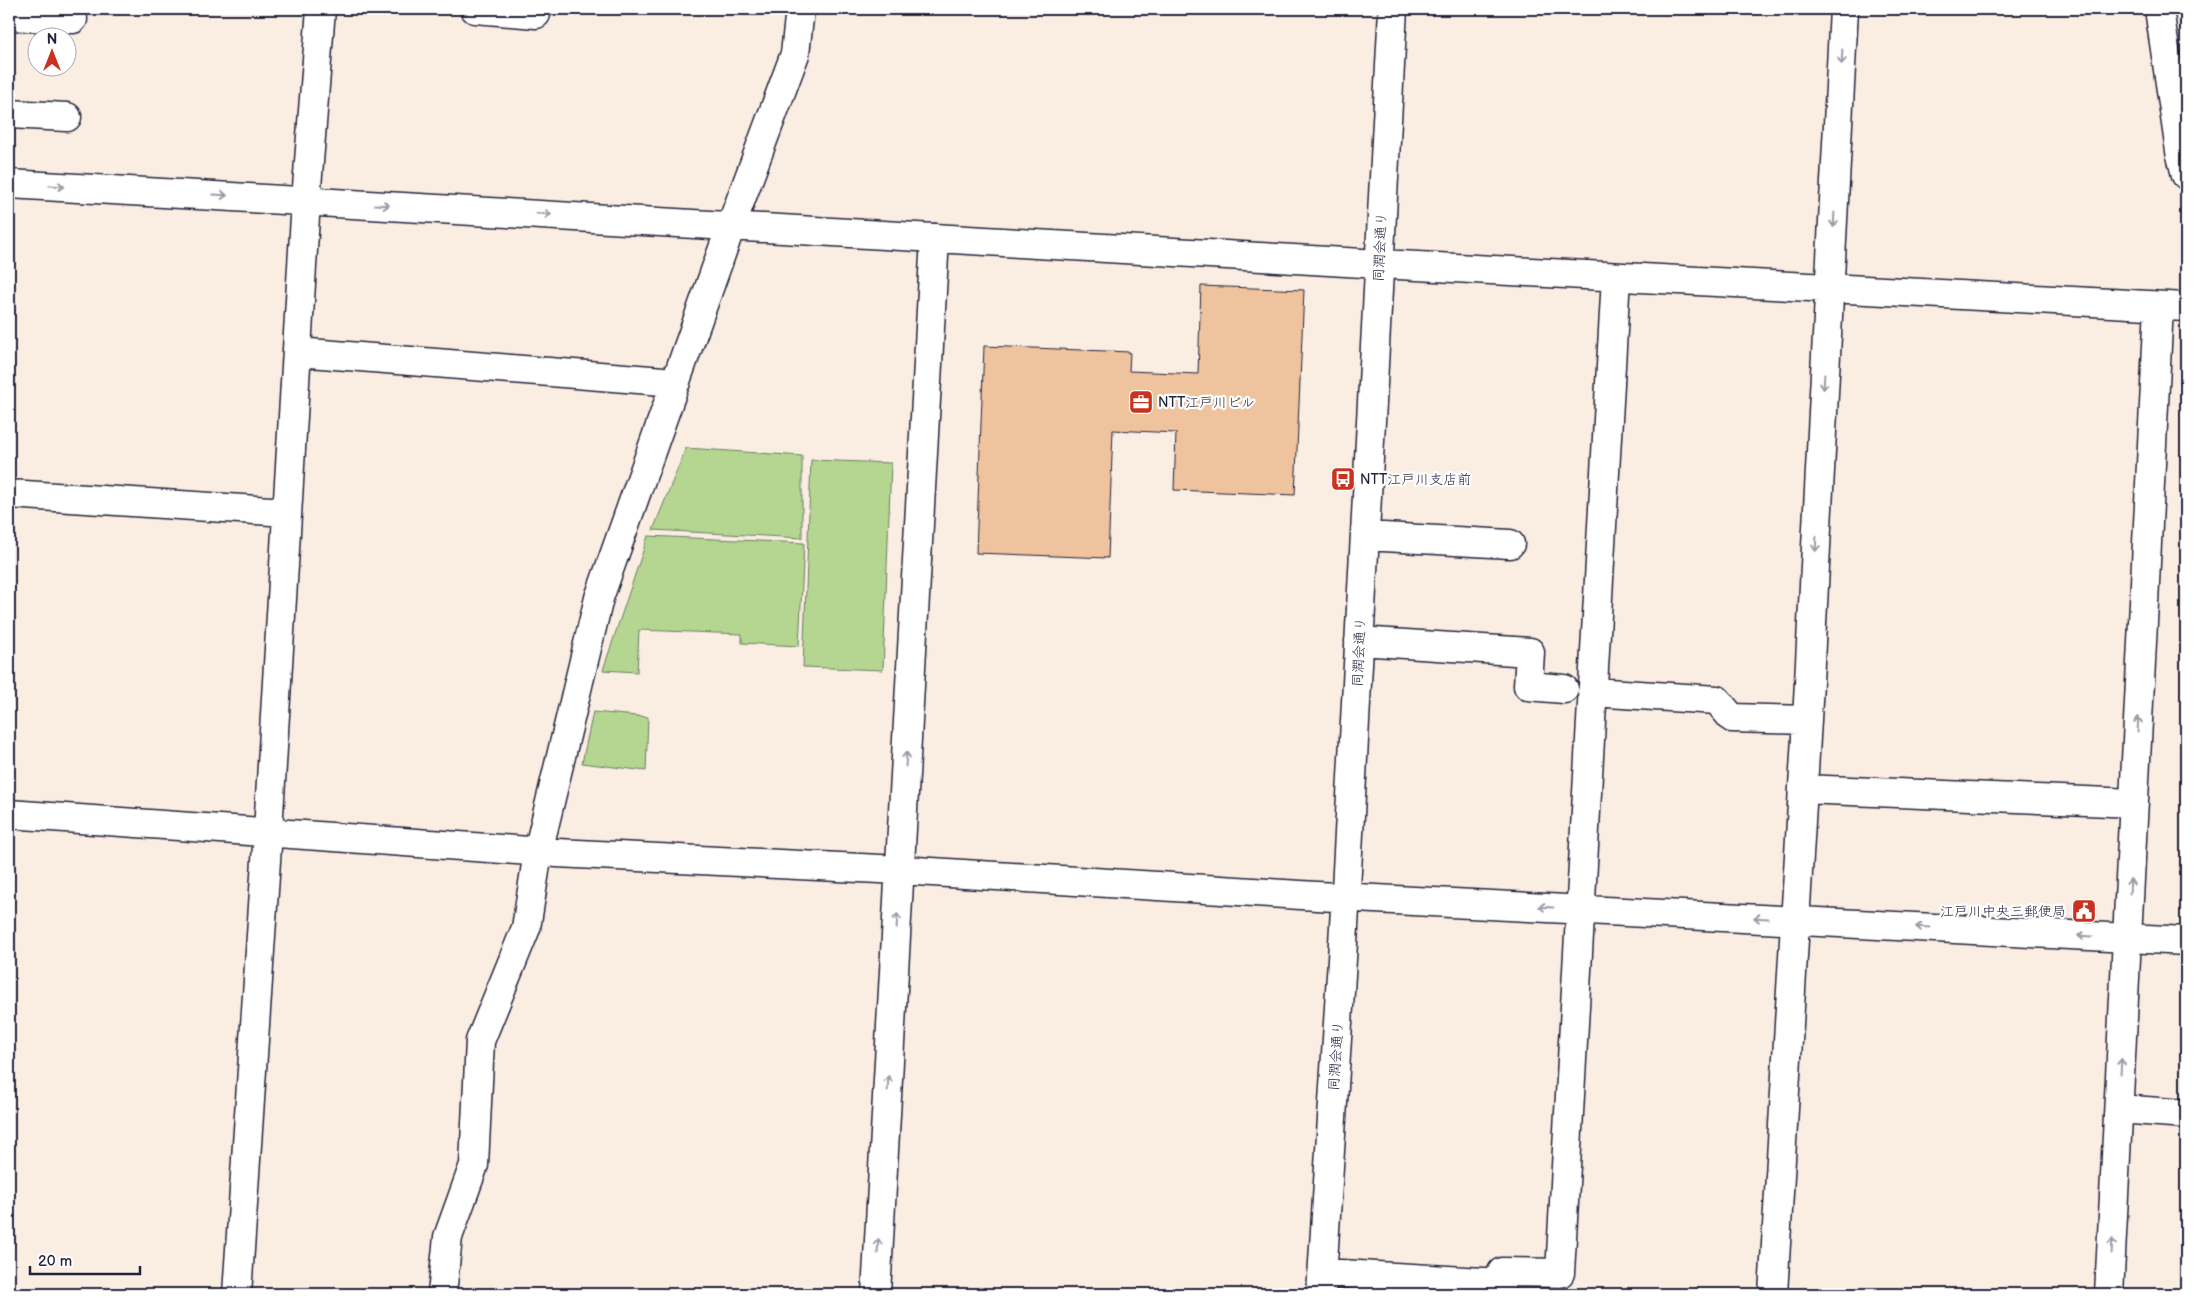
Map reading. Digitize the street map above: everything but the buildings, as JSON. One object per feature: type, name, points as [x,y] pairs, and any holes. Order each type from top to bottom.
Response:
[{"type":"street","points":[[237,1294],[268,831],[306,200],[321,9]]},
{"type":"street","points":[[475,9],[536,14]]},
{"type":"street","points":[[442,1294],[448,1237],[474,1165],[480,1041],[526,928],[538,852],[599,598],[731,226],[795,54],[800,9]]},
{"type":"street","name":"同潤会通り","points":[[1322,1284],[1393,9]]},
{"type":"street","points":[[1773,1294],[1807,720],[1844,9]]},
{"type":"street","points":[[2159,9],[2180,151],[2186,176]]},
{"type":"street","points":[[9,16],[73,19]]},
{"type":"street","points":[[9,114],[68,117]]},
{"type":"street","points":[[9,184],[1380,264],[2186,307]]},
{"type":"street","points":[[876,1294],[935,238]]},
{"type":"street","points":[[1322,1284],[1501,1283],[1502,1272],[1560,1273],[1616,277]]},
{"type":"street","points":[[2109,1294],[2159,306]]},
{"type":"street","points":[[297,352],[676,382]]},
{"type":"street","points":[[9,494],[287,512]]},
{"type":"street","points":[[1365,536],[1510,544]]},
{"type":"street","points":[[1359,641],[1530,652],[1528,686],[1564,689]]},
{"type":"street","points":[[1592,692],[1717,700],[1732,718],[1807,720]]},
{"type":"street","points":[[1803,789],[2134,803]]},
{"type":"street","points":[[9,814],[268,831],[538,852],[900,870],[1345,897],[2186,941]]},
{"type":"street","points":[[2119,1109],[2186,1114]]},
{"type":"green space","points":[[686,448],[802,456],[802,538],[653,530]]},
{"type":"green space","points":[[811,460],[891,463],[883,670],[803,667]]},
{"type":"green space","points":[[648,536],[804,543],[799,646],[742,643],[742,634],[639,630],[637,672],[603,670]]},
{"type":"green space","points":[[593,712],[648,717],[646,771],[582,763]]},
{"type":"place","name":"NTT江戸川ビル","points":[[1141,402]]},
{"type":"place","name":"NTT江戸川支店前","points":[[1343,479]]},
{"type":"place","name":"江戸川中央三郵便局","points":[[2084,911]]}]
